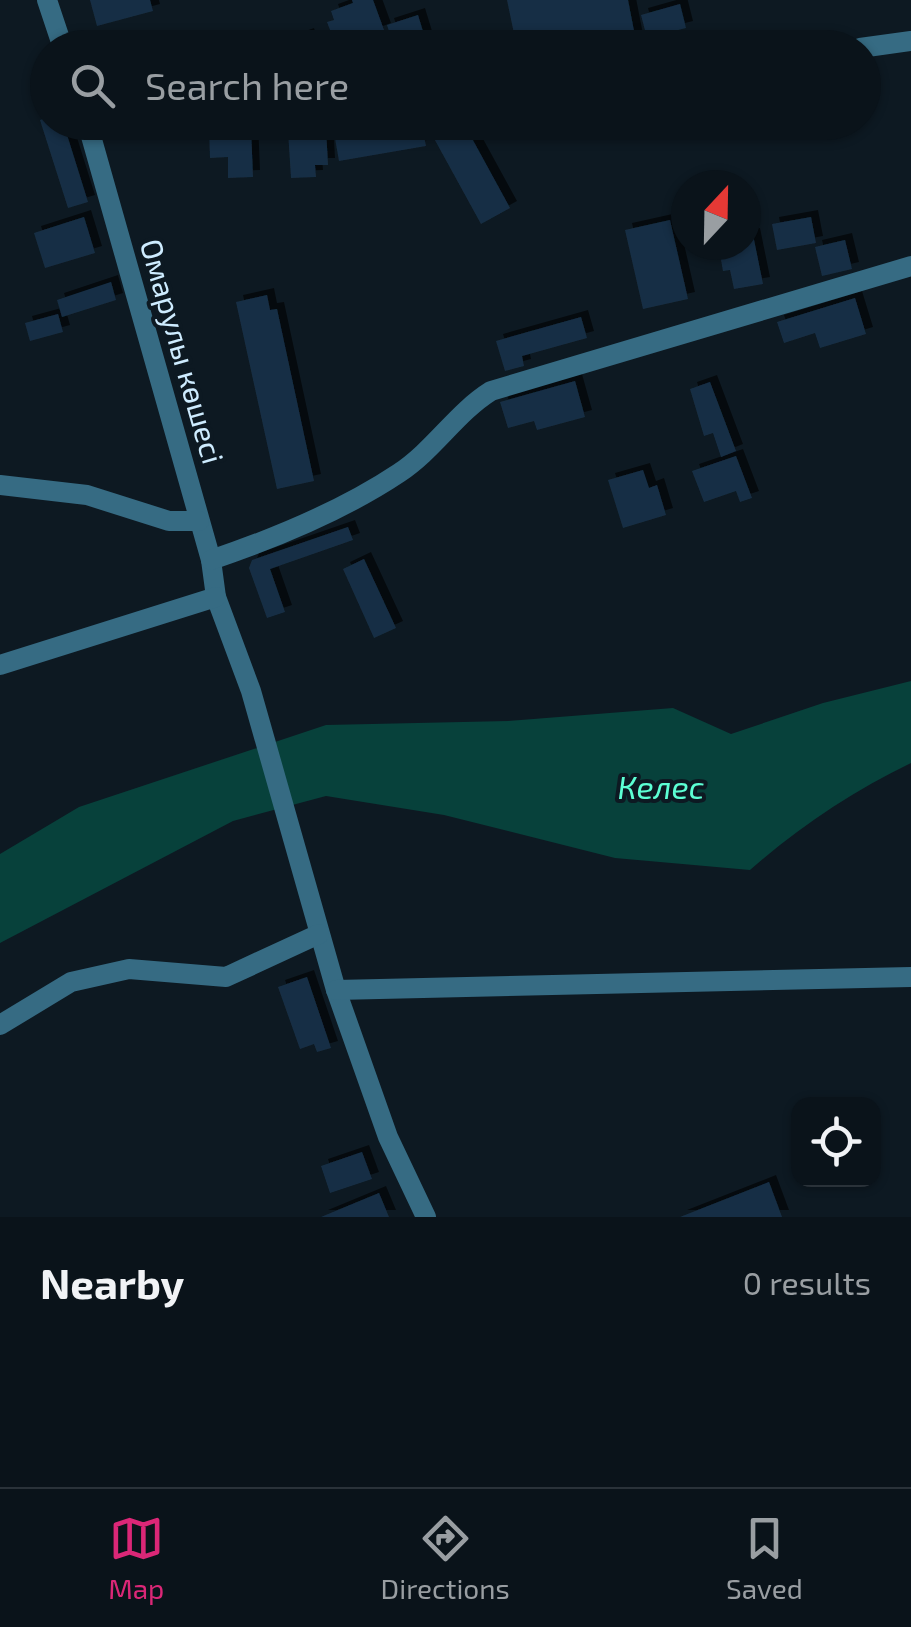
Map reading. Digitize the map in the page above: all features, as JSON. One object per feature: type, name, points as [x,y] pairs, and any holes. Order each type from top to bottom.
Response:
[{"type":"street","points":[[47,0],[57,30]]},
{"type":"street","points":[[881,45],[911,41]]},
{"type":"street","name":"Омарулы көшесі","points":[[93,140],[211,560],[216,597],[250,691],[336,990],[388,1136],[426,1217]]},
{"type":"street","points":[[211,560],[308,522],[400,472],[491,391],[911,266]]},
{"type":"street","points":[[0,485],[86,494],[169,521],[199,522]]},
{"type":"street","points":[[0,665],[216,597]]},
{"type":"street","points":[[0,1024],[70,982],[129,969],[226,977],[319,934]]},
{"type":"street","points":[[336,990],[911,976]]},
{"type":"water","name":"Келес","points":[[911,681],[911,763],[827,811],[750,870],[615,858],[444,815],[326,796],[233,821],[0,943],[0,854],[79,807],[326,725],[508,721],[673,708],[731,734],[823,703]]},
{"type":"building","points":[[90,0],[150,0],[153,11],[97,26]]},
{"type":"building","points":[[352,0],[373,0],[384,30],[330,30],[327,22],[334,20],[331,11],[353,3]]},
{"type":"building","points":[[507,0],[628,0],[634,30],[513,30]]},
{"type":"building","points":[[680,4],[686,28],[645,30],[641,15]]},
{"type":"building","points":[[418,15],[423,30],[389,30],[387,25]]},
{"type":"building","points":[[46,140],[69,140],[88,202],[68,208]]},
{"type":"building","points":[[209,140],[251,140],[253,177],[228,178],[228,157],[210,158]]},
{"type":"building","points":[[289,140],[327,140],[328,165],[315,165],[316,177],[291,178]]},
{"type":"building","points":[[335,140],[425,140],[426,146],[339,161]]},
{"type":"building","points":[[435,140],[473,140],[510,208],[481,224]]},
{"type":"building","points":[[84,217],[95,253],[45,268],[34,233]]},
{"type":"building","points":[[811,217],[816,243],[777,250],[772,224]]},
{"type":"building","points":[[670,220],[671,260],[679,260],[688,299],[643,309],[625,230]]},
{"type":"building","points":[[845,240],[852,269],[822,276],[815,247]]},
{"type":"building","points":[[721,260],[758,260],[763,284],[734,289],[730,270],[723,271]]},
{"type":"building","points":[[111,282],[116,300],[62,317],[57,300]]},
{"type":"building","points":[[267,295],[270,310],[277,309],[314,481],[277,489],[236,302]]},
{"type":"building","points":[[855,298],[866,334],[820,348],[815,333],[784,343],[777,322]]},
{"type":"building","points":[[58,314],[63,332],[30,341],[25,323]]},
{"type":"building","points":[[581,317],[587,338],[522,356],[524,366],[505,371],[496,341]]},
{"type":"building","points":[[575,381],[585,417],[537,430],[534,421],[508,428],[500,402]]},
{"type":"building","points":[[710,382],[736,451],[721,457],[713,433],[704,436],[690,389]]},
{"type":"building","points":[[736,456],[752,498],[740,502],[736,491],[704,502],[692,471]]},
{"type":"building","points":[[643,470],[649,488],[657,485],[666,515],[623,528],[608,480]]},
{"type":"building","points":[[348,527],[353,540],[270,569],[285,612],[267,618],[249,568],[252,560]]},
{"type":"building","points":[[364,559],[396,628],[374,638],[343,569]]},
{"type":"building","points":[[307,977],[331,1048],[317,1052],[314,1044],[300,1049],[278,987]]},
{"type":"building","points":[[362,1152],[372,1179],[330,1193],[321,1166]]},
{"type":"building","points":[[769,1182],[782,1217],[680,1217]]},
{"type":"building","points":[[379,1193],[389,1217],[321,1217]]}]
